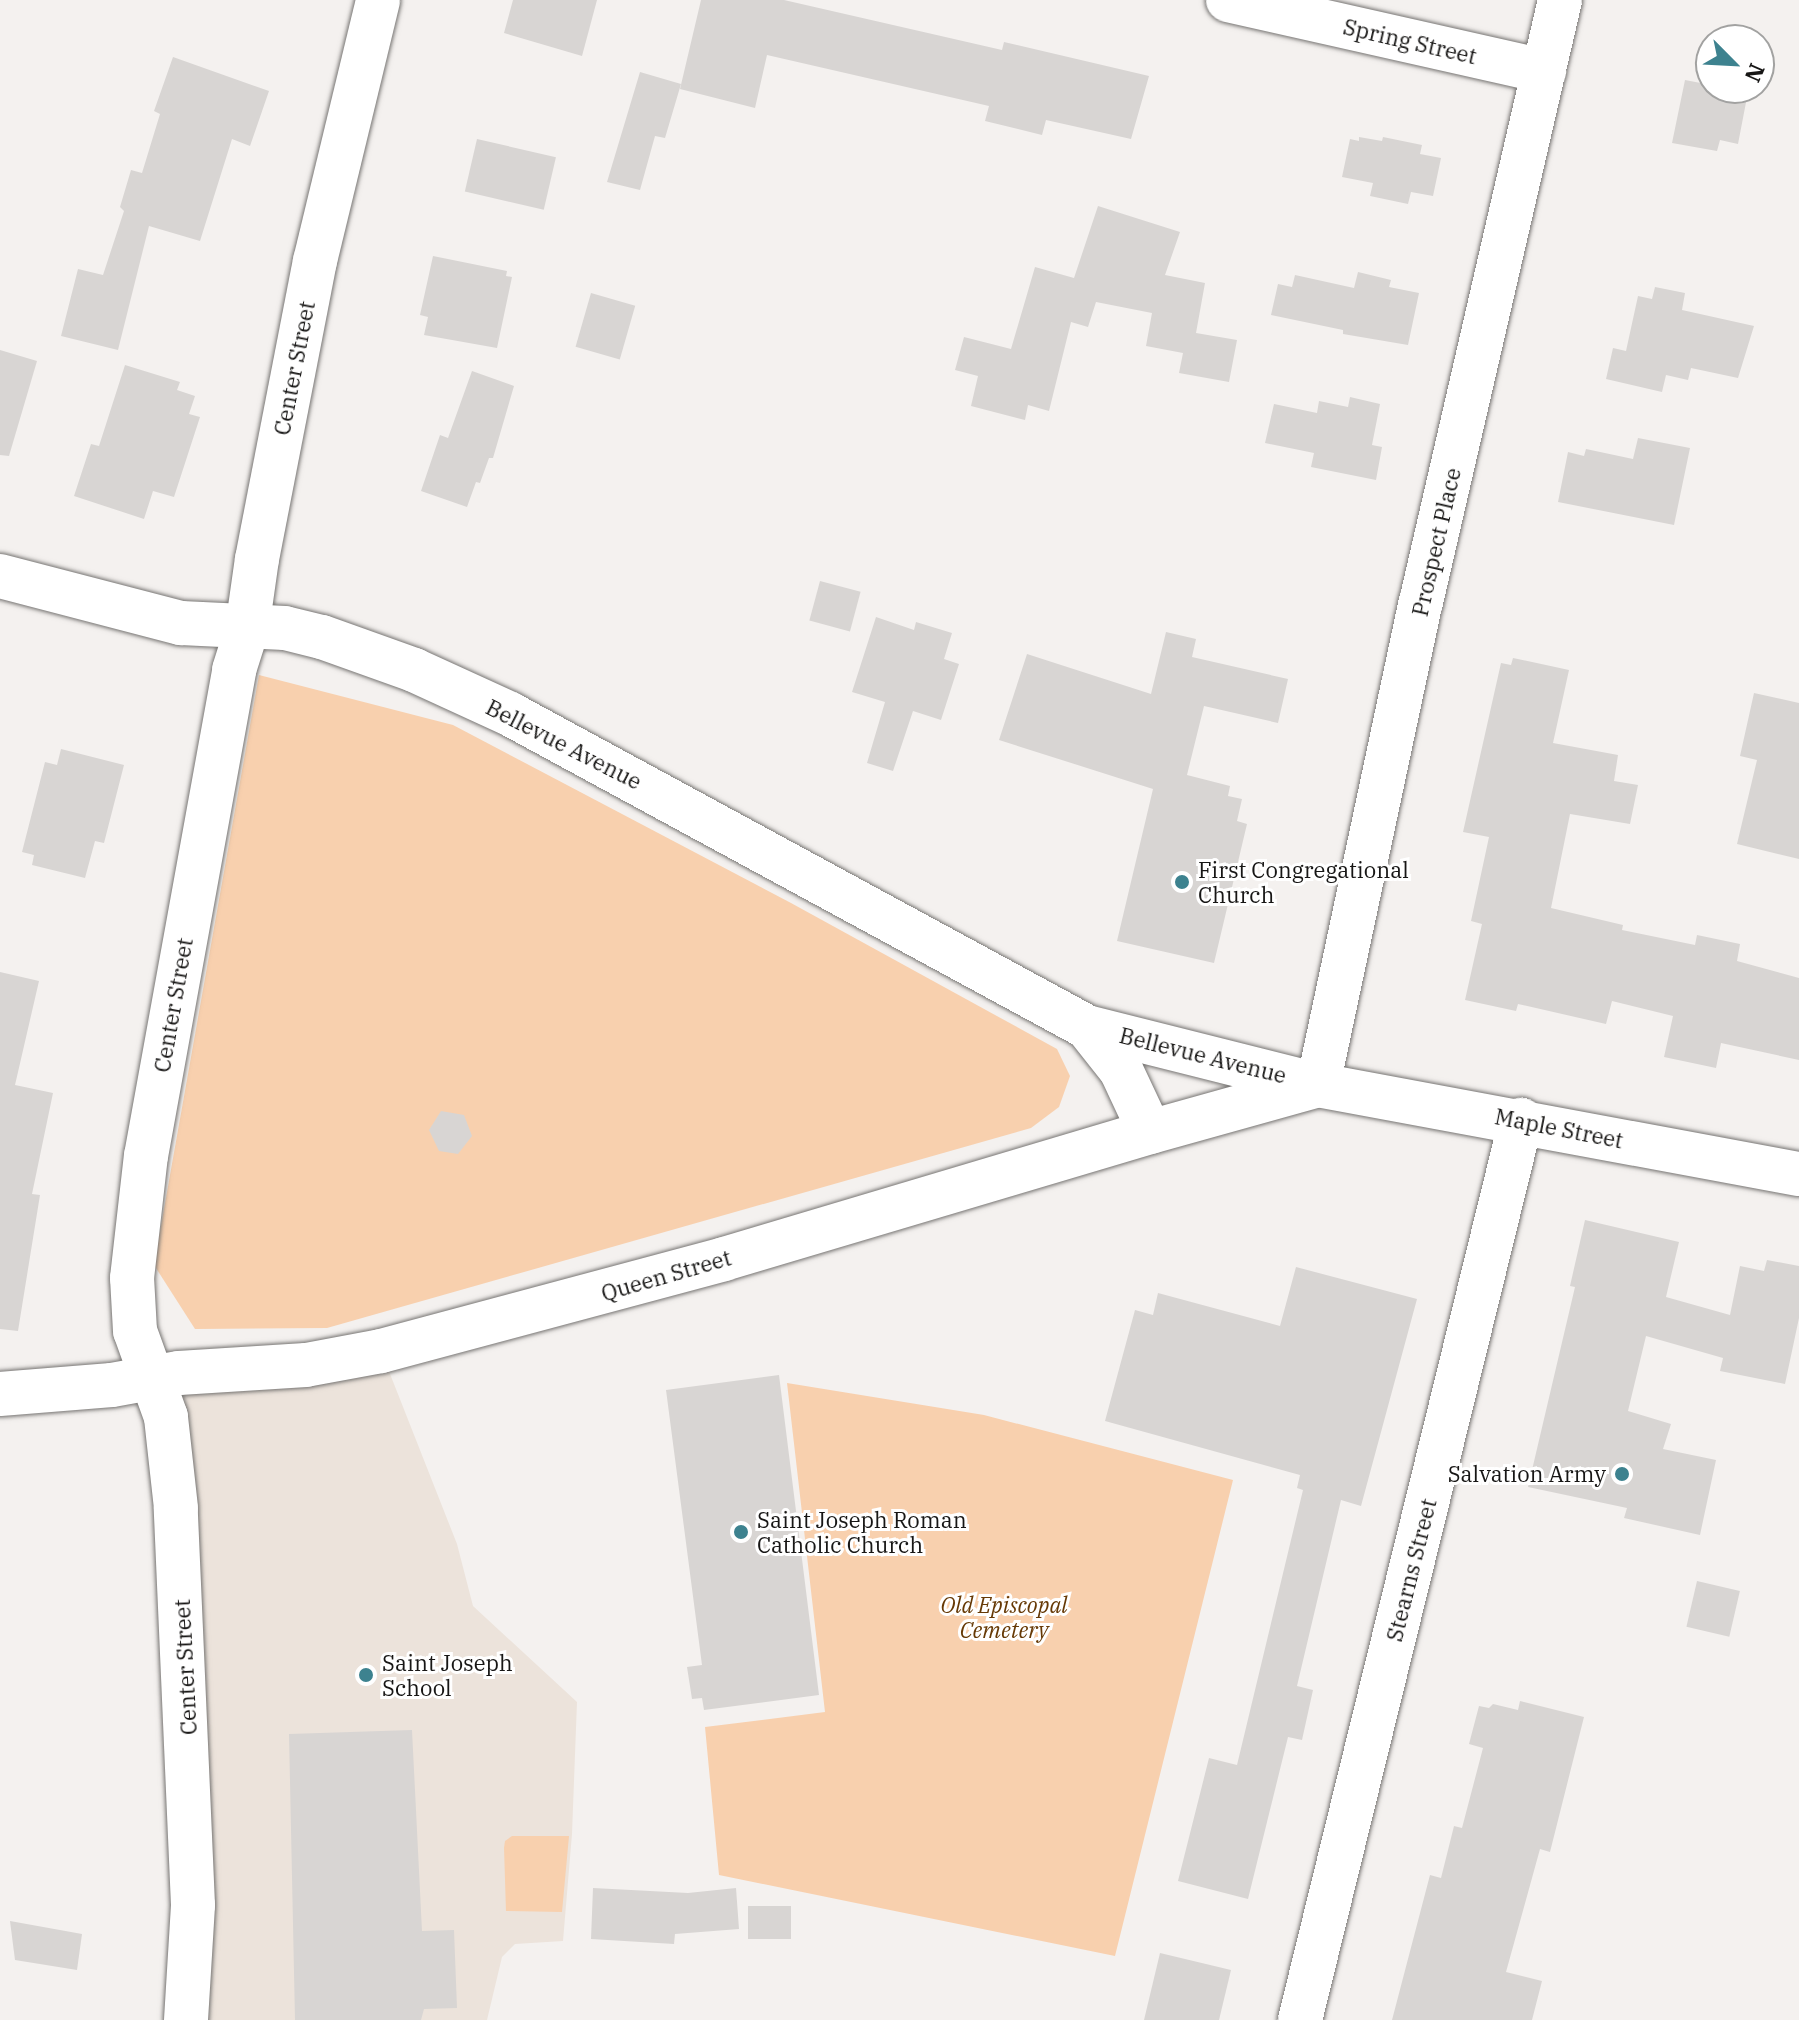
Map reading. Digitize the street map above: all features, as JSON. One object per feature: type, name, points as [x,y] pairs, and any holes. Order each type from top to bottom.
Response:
[{"type":"street","name":"Center Street","points":[[186,2020],[193,1891],[180,1560],[169,1432],[133,1316],[138,1207],[234,670],[247,629],[257,559],[315,261],[378,0]]},
{"type":"street","name":"Spring Street","points":[[1228,0],[1544,71]]},
{"type":"street","name":"Prospect Place","points":[[1318,1085],[1421,602],[1560,0]]},
{"type":"street","name":"Bellevue Avenue","points":[[0,576],[181,623],[247,629],[285,628],[322,637],[414,670],[510,714],[1087,1027],[1318,1085]]},
{"type":"street","name":"Bellevue Avenue","points":[[1087,1027],[1121,1070],[1150,1132]]},
{"type":"street","name":"Maple Street","points":[[1318,1085],[1521,1120],[1799,1174]]},
{"type":"street","name":"Queen Street","points":[[0,1394],[306,1365],[381,1351],[724,1259],[1318,1085]]},
{"type":"street","name":"Stearns Street","points":[[1300,2020],[1521,1120]]},
{"type":"shaded area","name":"Saint Joseph School","points":[[381,1351],[457,1544],[473,1606],[577,1702],[572,1834],[563,1941],[515,1944],[502,1957],[487,2020],[186,2020],[179,1373]]},
{"type":"green space","points":[[259,675],[453,725],[791,903],[1057,1049],[1070,1076],[1059,1107],[1031,1128],[327,1328],[195,1329],[154,1265]]},
{"type":"green space","name":"Old Episcopal Cemetery","points":[[787,1383],[984,1415],[1233,1480],[1115,1956],[719,1875],[705,1727],[825,1712]]},
{"type":"green space","points":[[512,1836],[569,1836],[562,1912],[506,1911],[504,1848],[505,1841]]},
{"type":"building","points":[[513,0],[597,0],[582,56],[504,33]]},
{"type":"building","points":[[701,0],[784,0],[1002,50],[1004,42],[1149,76],[1131,139],[1046,120],[1042,135],[985,121],[989,106],[767,55],[755,108],[680,89]]},
{"type":"building","points":[[173,57],[269,91],[250,146],[232,139],[200,241],[149,226],[118,350],[61,336],[78,269],[103,275],[124,211],[120,207],[131,170],[142,173],[160,114],[154,111]]},
{"type":"building","points":[[640,72],[681,84],[665,138],[655,136],[640,190],[607,182]]},
{"type":"building","points":[[1685,80],[1695,82],[1695,104],[1746,104],[1738,144],[1720,140],[1717,151],[1672,143]]},
{"type":"building","points":[[1359,137],[1382,141],[1383,137],[1422,145],[1420,154],[1441,158],[1433,196],[1411,192],[1408,204],[1370,196],[1373,183],[1342,177],[1350,139],[1359,141]]},
{"type":"building","points":[[477,139],[556,157],[544,210],[465,192]]},
{"type":"building","points":[[1098,206],[1180,232],[1165,275],[1205,283],[1196,333],[1237,340],[1229,382],[1179,373],[1183,353],[1146,346],[1152,313],[1096,302],[1088,327],[1071,322],[1049,411],[1028,405],[1025,420],[971,406],[978,376],[955,370],[964,337],[1011,349],[1035,267],[1074,278]]},
{"type":"building","points":[[433,256],[507,271],[506,276],[512,277],[497,348],[424,335],[428,317],[420,315]]},
{"type":"building","points":[[1358,272],[1391,280],[1389,287],[1419,293],[1408,345],[1343,334],[1343,330],[1271,315],[1278,284],[1292,287],[1295,275],[1354,288]]},
{"type":"building","points":[[1655,287],[1685,293],[1682,310],[1754,326],[1738,378],[1691,368],[1688,380],[1666,375],[1662,392],[1606,379],[1613,348],[1626,351],[1638,296],[1652,299]]},
{"type":"building","points":[[591,293],[635,306],[620,360],[576,347]]},
{"type":"building","points":[[0,350],[37,361],[9,456],[0,455]]},
{"type":"building","points":[[125,365],[180,382],[177,390],[195,396],[189,414],[200,417],[174,497],[153,491],[144,519],[74,496],[91,444],[99,446]]},
{"type":"building","points":[[472,371],[514,386],[493,458],[489,458],[480,483],[476,482],[467,507],[421,491],[440,435],[448,438]]},
{"type":"building","points":[[1350,397],[1380,404],[1372,445],[1382,447],[1376,480],[1311,467],[1314,453],[1265,443],[1274,404],[1317,413],[1319,401],[1348,407]]},
{"type":"building","points":[[1638,438],[1690,448],[1674,525],[1558,502],[1568,452],[1584,456],[1586,449],[1633,459]]},
{"type":"building","points":[[820,581],[861,592],[850,631],[809,621]]},
{"type":"building","points":[[876,617],[914,630],[916,622],[952,633],[944,659],[959,664],[941,720],[913,711],[893,771],[867,763],[885,702],[852,692]]},
{"type":"building","points":[[1166,632],[1196,639],[1192,657],[1288,679],[1278,723],[1204,706],[1187,775],[1230,786],[1228,796],[1242,799],[1237,821],[1247,824],[1214,963],[1117,941],[1153,789],[999,740],[1027,654],[1151,694]]},
{"type":"building","points":[[1513,658],[1569,670],[1553,743],[1618,755],[1614,781],[1638,785],[1630,824],[1570,814],[1551,908],[1623,925],[1622,930],[1695,945],[1697,935],[1740,944],[1737,961],[1799,978],[1799,1060],[1721,1043],[1716,1068],[1664,1057],[1673,1016],[1612,1001],[1606,1024],[1518,1004],[1516,1011],[1465,1000],[1482,924],[1471,921],[1489,837],[1463,832],[1501,663],[1511,665]]},
{"type":"building","points":[[1754,693],[1799,703],[1799,859],[1737,844],[1757,760],[1740,756]]},
{"type":"building","points":[[61,749],[124,765],[104,843],[95,841],[85,878],[32,865],[34,855],[22,852],[45,762],[57,765]]},
{"type":"building","points":[[0,972],[39,981],[15,1085],[53,1093],[32,1194],[40,1195],[18,1331],[0,1329]]},
{"type":"building","points":[[441,1111],[464,1115],[472,1136],[458,1154],[439,1151],[429,1130]]},
{"type":"building","points":[[1585,1220],[1679,1242],[1666,1297],[1730,1315],[1740,1266],[1764,1271],[1767,1260],[1799,1266],[1799,1318],[1785,1384],[1720,1371],[1723,1358],[1646,1336],[1628,1411],[1671,1424],[1663,1449],[1716,1460],[1700,1535],[1624,1518],[1627,1508],[1528,1487],[1575,1287],[1570,1286]]},
{"type":"building","points":[[1296,1267],[1417,1299],[1361,1506],[1341,1500],[1297,1686],[1313,1690],[1302,1740],[1288,1737],[1248,1899],[1178,1881],[1209,1758],[1237,1765],[1303,1490],[1297,1488],[1300,1475],[1105,1421],[1135,1310],[1153,1315],[1158,1293],[1280,1326]]},
{"type":"building","name":"Saint Joseph Roman Catholic Church","points":[[779,1375],[819,1695],[704,1710],[702,1698],[692,1699],[687,1667],[702,1665],[666,1390]]},
{"type":"building","points":[[1697,1581],[1740,1591],[1729,1637],[1686,1627]]},
{"type":"building","points":[[1520,1701],[1584,1717],[1550,1852],[1540,1849],[1506,1972],[1542,1981],[1532,2020],[1392,2020],[1430,1875],[1441,1878],[1454,1826],[1462,1828],[1483,1748],[1469,1744],[1479,1706],[1489,1708],[1493,1704],[1518,1710]]},
{"type":"building","points":[[412,1730],[422,1931],[454,1930],[457,2008],[424,2009],[421,2020],[295,2020],[289,1734]]},
{"type":"building","points":[[593,1888],[688,1893],[736,1888],[739,1929],[675,1934],[674,1944],[591,1939]]},
{"type":"building","points":[[748,1906],[791,1906],[791,1939],[748,1939]]},
{"type":"building","points":[[10,1921],[82,1934],[77,1970],[15,1960]]},
{"type":"building","points":[[1160,1953],[1231,1970],[1219,2020],[1144,2020]]},
{"type":"place","name":"First Congregational Church","points":[[1182,882]]},
{"type":"place","name":"Salvation Army","points":[[1622,1474]]},
{"type":"place","name":"Saint Joseph Roman Catholic Church","points":[[741,1532]]},
{"type":"place","name":"Saint Joseph School","points":[[366,1675]]}]
